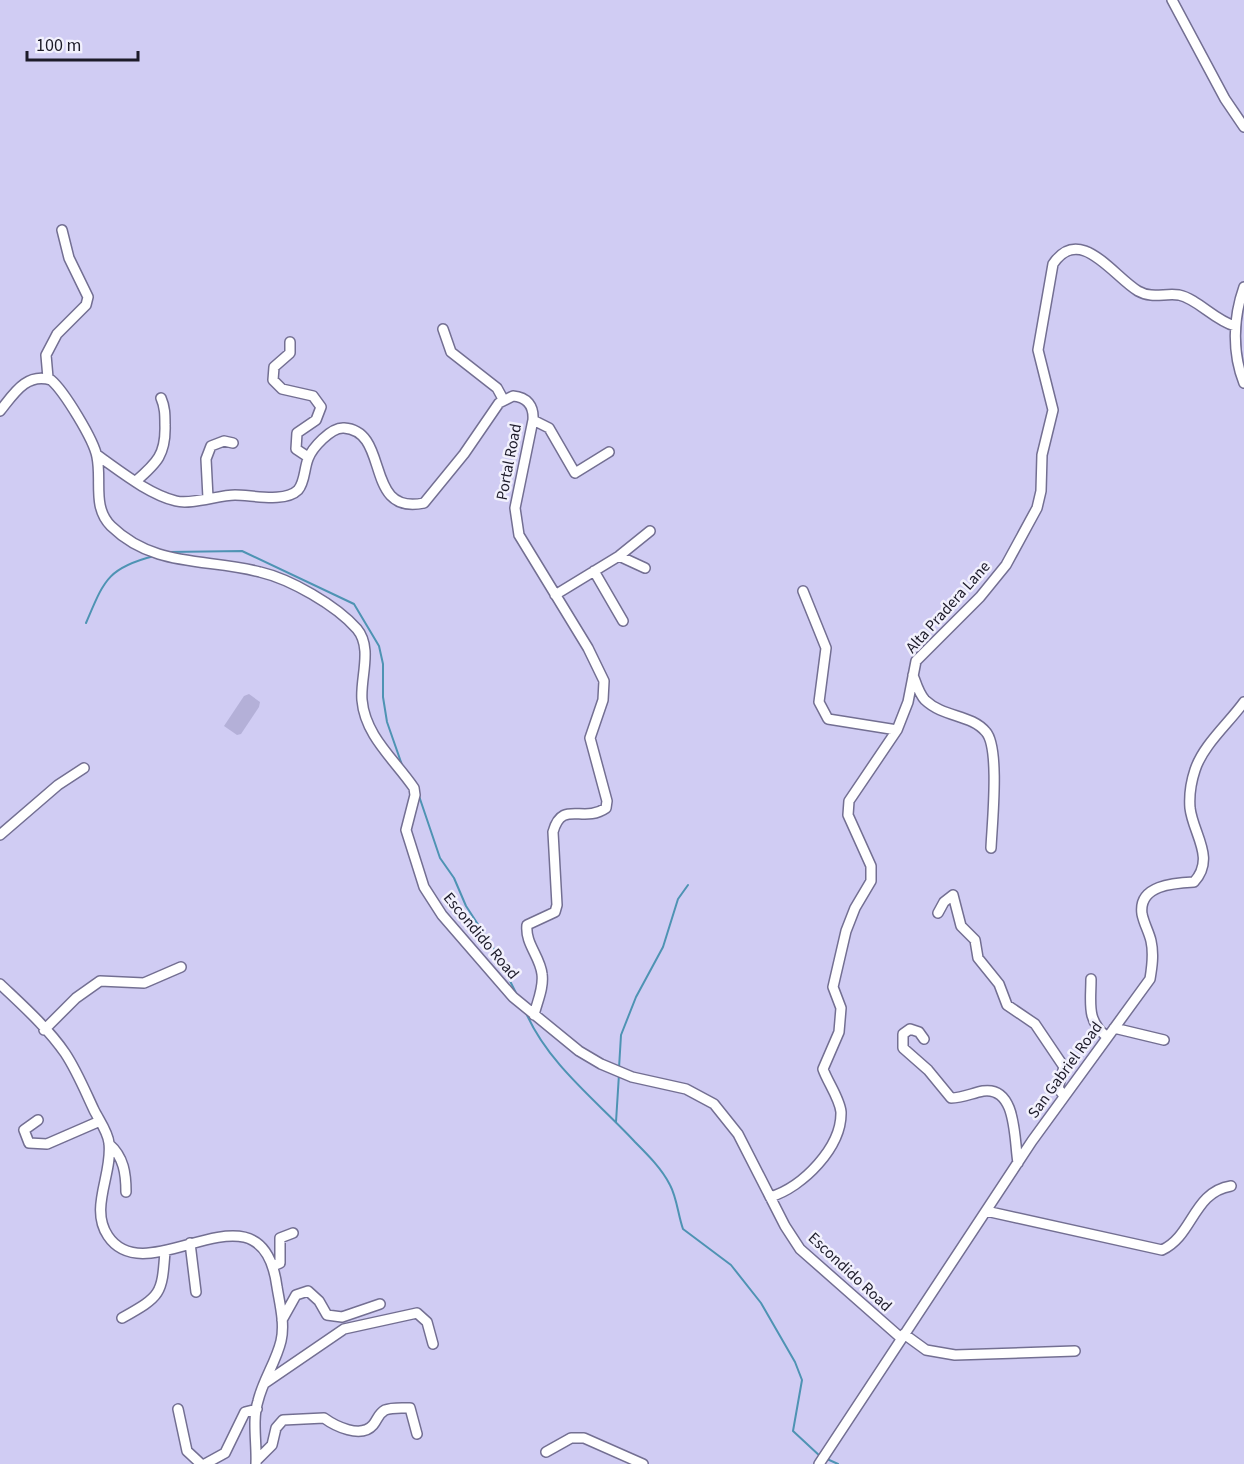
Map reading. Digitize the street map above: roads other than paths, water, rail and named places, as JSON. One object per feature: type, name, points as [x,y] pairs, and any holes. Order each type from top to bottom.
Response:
[{"type":"street","points":[[1172,0],[1225,99],[1244,127]]},
{"type":"street","points":[[0,411],[20,386],[35,379],[48,378],[46,355],[57,334],[86,305],[88,297],[69,258],[62,231]]},
{"type":"street","name":"Alta Pradera Lane","points":[[770,1197],[795,1184],[811,1170],[829,1149],[837,1135],[841,1110],[823,1069],[839,1032],[841,1008],[833,987],[846,931],[855,908],[871,881],[871,866],[848,814],[849,801],[897,730],[908,702],[916,661],[980,597],[1005,565],[1037,508],[1041,490],[1042,455],[1053,410],[1038,350],[1053,264],[1060,254],[1071,249],[1083,249],[1138,291],[1150,297],[1179,296],[1220,322],[1235,326]]},
{"type":"street","points":[[1244,287],[1235,326],[1239,370],[1244,383]]},
{"type":"street","points":[[443,329],[451,352],[497,388],[503,399]]},
{"type":"street","points":[[290,342],[290,352],[274,367],[273,380],[282,389],[313,396],[321,407],[316,420],[297,433],[296,448],[308,457]]},
{"type":"street","name":"Escondido Road","points":[[48,378],[66,398],[97,455],[100,511],[113,528],[149,552],[259,571],[285,580],[327,605],[358,630],[364,646],[362,698],[365,717],[384,750],[415,792],[405,830],[424,887],[442,915],[513,997],[579,1051],[601,1064],[632,1077],[686,1089],[714,1104],[738,1134],[785,1226],[808,1258],[902,1336],[926,1350],[955,1355],[1075,1351]]},
{"type":"street","name":"Portal Road","points":[[97,455],[136,481],[177,502],[233,495],[288,496],[298,489],[308,457],[330,432],[343,428],[354,431],[365,440],[385,488],[394,500],[409,507],[424,503],[503,399],[513,396],[524,399],[532,408],[533,420],[514,508],[515,523],[523,541],[604,681],[603,700],[590,738],[607,801],[606,808],[598,814],[561,815],[556,821],[553,832],[557,905],[555,912],[527,925],[526,933],[542,974],[542,987],[534,1015]]},
{"type":"street","points":[[136,481],[155,464],[166,444],[165,406],[161,398]]},
{"type":"street","points":[[533,420],[549,428],[575,473],[609,452]]},
{"type":"street","points":[[208,498],[206,459],[211,446],[224,441],[233,443]]},
{"type":"street","points":[[555,594],[619,556],[650,531]]},
{"type":"street","points":[[619,556],[645,568]]},
{"type":"street","points":[[594,571],[623,621]]},
{"type":"street","points":[[803,591],[826,648],[819,702],[828,719],[897,730]]},
{"type":"street","points":[[913,675],[924,699],[945,714],[972,720],[987,733],[994,756],[991,848]]},
{"type":"street","name":"San Gabriel Road","points":[[819,1464],[1018,1162],[1149,979],[1153,961],[1152,943],[1142,913],[1143,899],[1153,889],[1194,882],[1203,873],[1205,859],[1190,810],[1190,791],[1195,769],[1204,752],[1244,702]]},
{"type":"street","points":[[0,835],[58,785],[84,768]]},
{"type":"street","points":[[938,914],[944,902],[953,895],[961,926],[975,940],[978,958],[999,984],[1007,1005],[1035,1024],[1064,1067],[1059,1088],[1064,1096]]},
{"type":"street","points":[[44,1030],[76,998],[100,981],[144,983],[181,967]]},
{"type":"street","points":[[1091,979],[1090,1011],[1095,1027],[1107,1037]]},
{"type":"street","points":[[0,984],[64,1052],[100,1121],[109,1144],[118,1152],[126,1174],[126,1192]]},
{"type":"street","points":[[1114,1028],[1164,1040]]},
{"type":"street","points":[[924,1039],[919,1032],[910,1029],[903,1034],[903,1048],[928,1070],[951,1098],[963,1098],[985,1091],[1000,1092],[1009,1102],[1018,1162]]},
{"type":"street","points":[[38,1120],[24,1130],[29,1143],[47,1144],[100,1121]]},
{"type":"street","points":[[109,1144],[100,1212],[108,1236],[129,1253],[155,1255],[190,1243],[221,1236],[238,1237],[259,1247],[273,1266],[282,1320],[281,1341],[257,1409],[256,1463]]},
{"type":"street","points":[[986,1210],[1162,1250],[1172,1246],[1202,1201],[1218,1188],[1231,1186]]},
{"type":"street","points":[[273,1266],[280,1263],[280,1238],[293,1233]]},
{"type":"street","points":[[190,1243],[196,1292]]},
{"type":"street","points":[[122,1318],[149,1302],[163,1285],[165,1251]]},
{"type":"street","points":[[282,1320],[296,1295],[308,1291],[319,1300],[327,1315],[342,1317],[380,1304]]},
{"type":"street","points":[[265,1383],[344,1329],[377,1320],[417,1313],[427,1322],[433,1344]]},
{"type":"street","points":[[256,1463],[272,1445],[276,1428],[283,1420],[324,1418],[337,1427],[363,1431],[373,1425],[378,1414],[388,1409],[410,1408],[417,1434]]},
{"type":"street","points":[[178,1409],[187,1451],[203,1464],[225,1453],[245,1412],[257,1409]]},
{"type":"street","points":[[546,1452],[571,1438],[584,1438],[643,1464]]},
{"type":"waterway","points":[[168,552],[242,551],[354,604],[379,646],[383,664],[383,697],[387,722],[402,765]]},
{"type":"waterway","points":[[86,623],[109,578],[126,566],[154,556]]},
{"type":"waterway","points":[[418,793],[440,858],[454,878],[466,906],[494,949],[518,997]]},
{"type":"waterway","points":[[619,1068],[621,1035],[636,997],[663,947],[678,899],[688,885]]},
{"type":"waterway","points":[[526,1013],[547,1049],[561,1066],[663,1173],[676,1201],[683,1229],[731,1265],[761,1303],[795,1362],[802,1380],[793,1431],[821,1457]]},
{"type":"waterway","points":[[616,1122],[619,1074]]},
{"type":"waterway","points":[[827,1459],[838,1464]]}]
